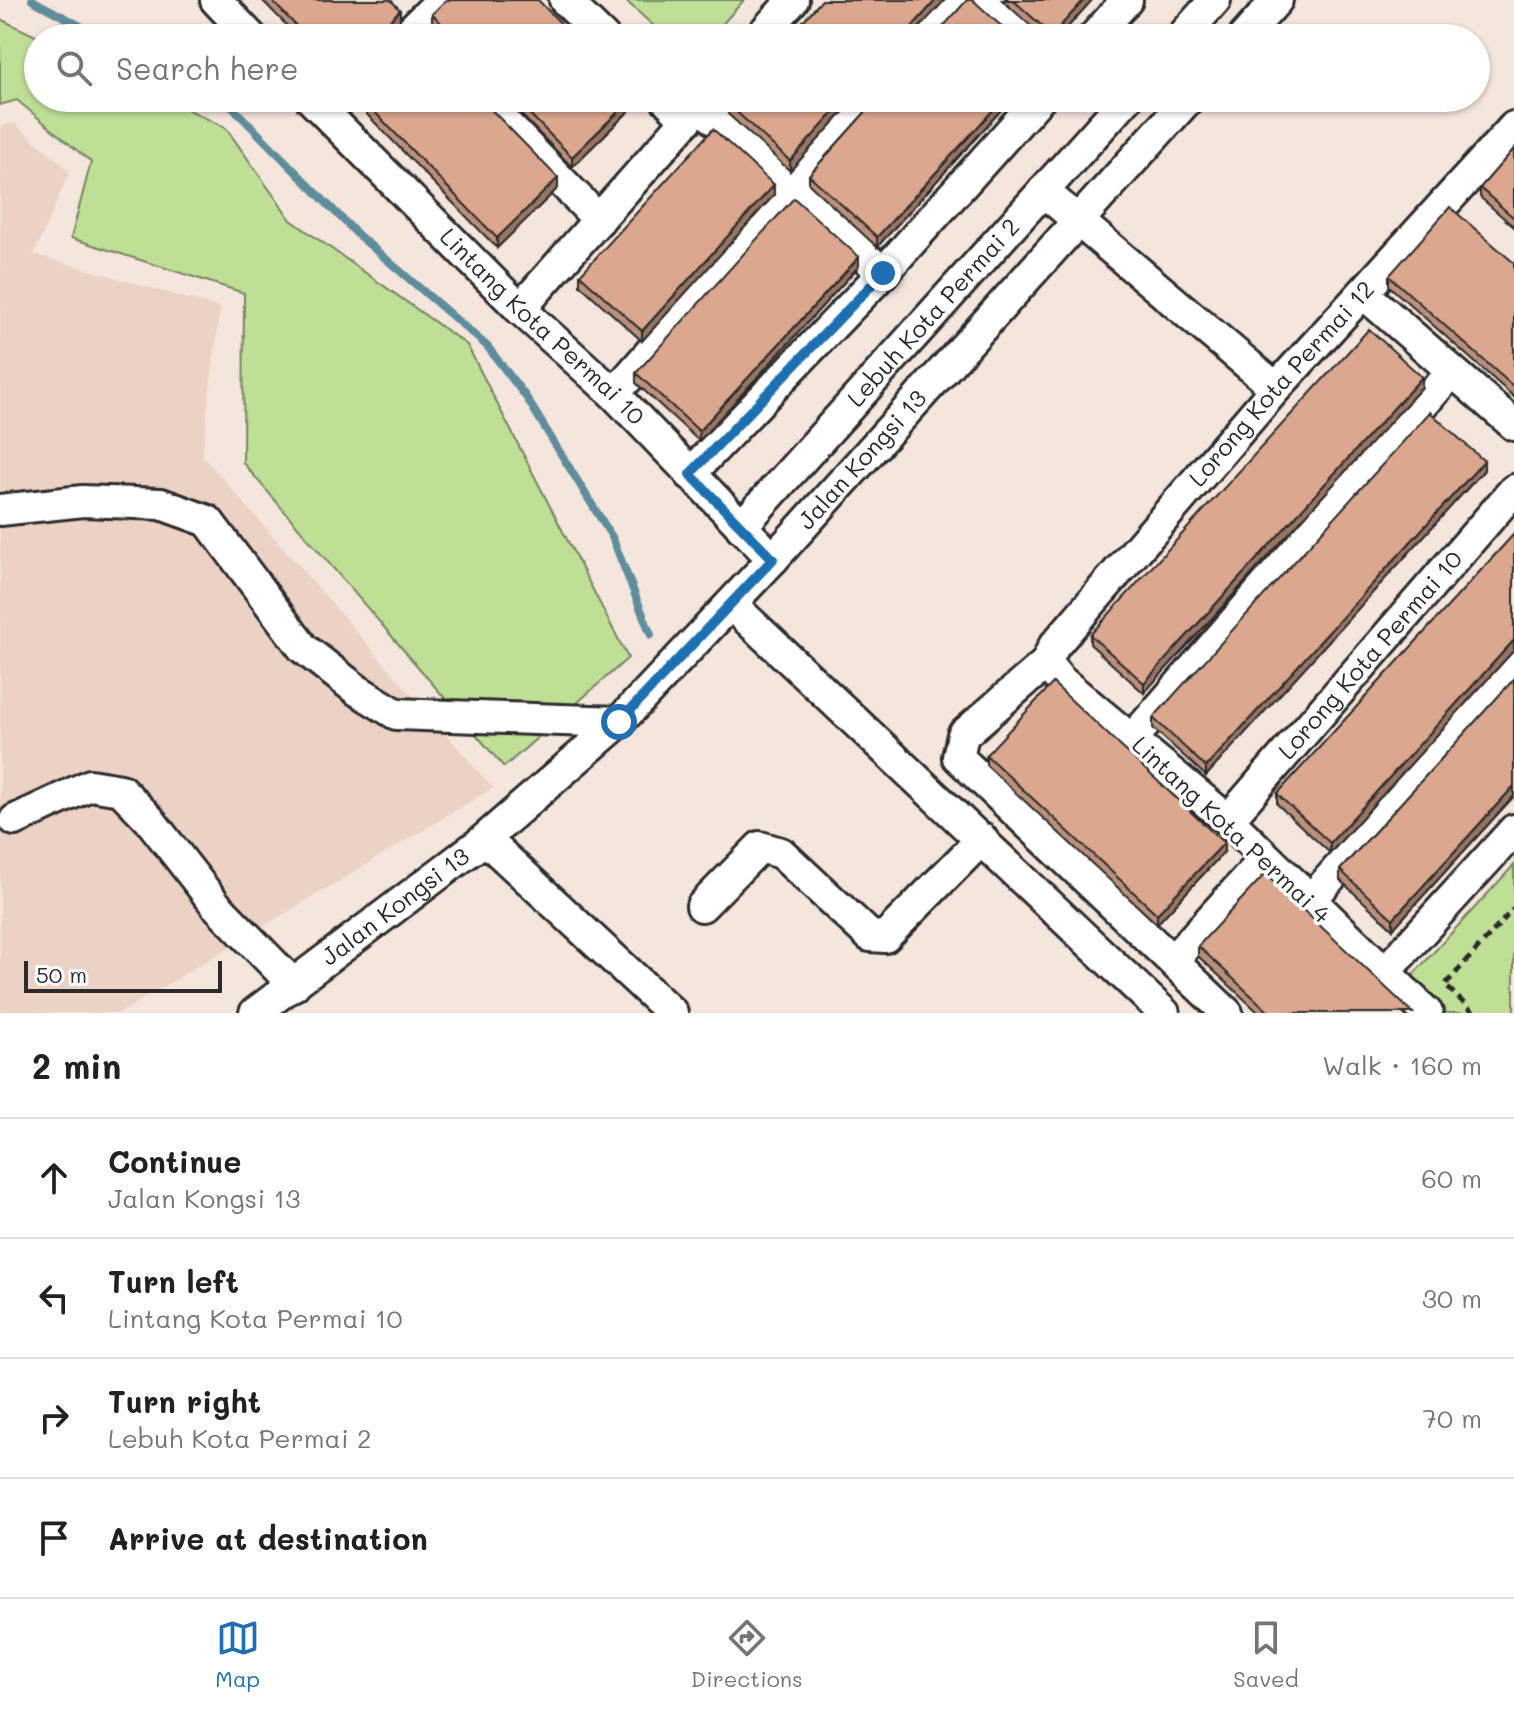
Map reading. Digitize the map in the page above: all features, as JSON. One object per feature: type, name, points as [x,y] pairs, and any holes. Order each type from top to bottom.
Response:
[{"type":"street","points":[[216,0],[239,24]]},
{"type":"street","points":[[414,24],[442,0]]},
{"type":"street","points":[[565,0],[590,24]]},
{"type":"street","points":[[772,24],[793,0]]},
{"type":"street","points":[[937,24],[958,0]]},
{"type":"street","points":[[983,0],[1011,24]]},
{"type":"street","points":[[1106,24],[1127,0]]},
{"type":"street","points":[[1194,24],[1215,0]]},
{"type":"street","points":[[1256,24],[1277,0]]},
{"type":"street","name":"Lintang Kota Permai 10","points":[[334,112],[520,309],[614,394],[773,559]]},
{"type":"street","points":[[495,112],[599,220]]},
{"type":"street","points":[[520,309],[694,112]]},
{"type":"street","points":[[703,112],[883,273]]},
{"type":"street","points":[[614,394],[860,112]]},
{"type":"street","points":[[690,474],[883,273],[1027,112]]},
{"type":"street","name":"Lebuh Kota Permai 2","points":[[741,527],[1114,112]]},
{"type":"street","name":"Jalan Kongsi 13","points":[[256,1013],[485,839],[619,722],[773,559],[1176,112]]},
{"type":"street","name":"Lorong Kota Permai 12","points":[[1173,960],[958,757],[963,735],[1050,655],[1276,388],[1514,127]]},
{"type":"street","points":[[1043,191],[1276,388]]},
{"type":"street","points":[[1444,204],[1467,224]]},
{"type":"street","points":[[1363,293],[1514,425]]},
{"type":"street","points":[[1133,738],[1452,371]]},
{"type":"street","name":"Lorong Kota Permai 10","points":[[1228,820],[1514,490]]},
{"type":"street","points":[[0,510],[83,501],[161,504],[208,521],[303,648],[357,690],[396,714],[619,722]]},
{"type":"street","points":[[731,604],[1164,1013]]},
{"type":"street","name":"Lintang Kota Permai 4","points":[[1050,655],[1060,680],[1228,820],[1309,902],[1427,1013]]},
{"type":"street","points":[[1309,902],[1514,668]]},
{"type":"street","points":[[15,820],[90,785],[121,790],[149,819],[216,905],[294,985]]},
{"type":"street","points":[[1385,972],[1514,830]]},
{"type":"street","points":[[485,839],[672,1013]]},
{"type":"street","points":[[702,906],[760,847],[781,853],[870,936],[885,937],[982,839]]},
{"type":"street","points":[[1227,1013],[1173,960],[1265,859]]},
{"type":"path","points":[[1474,1013],[1445,985],[1514,908]]},
{"type":"shaded area","points":[[14,123],[70,171],[34,254],[220,308],[202,455],[493,788],[120,1013],[0,1013],[0,127]]},
{"type":"green space","points":[[625,0],[744,0],[723,24],[652,24]]},
{"type":"green space","points":[[0,19],[24,30],[24,106],[17,100],[0,105]]},
{"type":"green space","points":[[31,112],[193,112],[226,128],[291,220],[467,345],[628,658],[504,767],[243,463],[244,293],[71,238],[91,162]]},
{"type":"green space","points":[[1514,865],[1514,1013],[1445,1013],[1410,978]]},
{"type":"building","points":[[271,0],[391,0],[400,10],[386,24],[294,24]]},
{"type":"building","points":[[446,0],[538,0],[561,24],[442,24],[432,14]]},
{"type":"building","points":[[822,0],[936,0],[915,24],[801,24]]},
{"type":"building","points":[[967,0],[973,0],[999,24],[946,24]]},
{"type":"building","points":[[1013,0],[1084,0],[1062,24],[1040,24]]},
{"type":"building","points":[[375,112],[494,112],[558,178],[497,238]]},
{"type":"building","points":[[528,112],[618,112],[572,157]]},
{"type":"building","points":[[737,112],[834,112],[790,161]]},
{"type":"building","points":[[865,112],[991,112],[877,237],[809,175]]},
{"type":"building","points":[[713,129],[774,185],[642,331],[580,275]]},
{"type":"building","points":[[1514,149],[1514,218],[1480,188]]},
{"type":"building","points":[[794,198],[859,257],[699,431],[636,373]]},
{"type":"building","points":[[1450,207],[1514,263],[1514,387],[1389,276]]},
{"type":"building","points":[[1369,329],[1422,377],[1144,683],[1090,635]]},
{"type":"building","points":[[1430,412],[1484,461],[1206,767],[1153,718]]},
{"type":"building","points":[[1514,534],[1514,640],[1330,843],[1277,794]]},
{"type":"building","points":[[1514,679],[1514,786],[1393,919],[1340,870]]},
{"type":"building","points":[[1053,683],[1224,843],[1157,914],[986,755]]},
{"type":"building","points":[[1265,874],[1413,1013],[1270,1013],[1198,946]]},
{"type":"waterway","points":[[32,0],[77,24]]},
{"type":"waterway","points":[[237,112],[357,234],[487,346],[526,397],[612,537],[651,635]]},
{"type":"route","points":[[619,722],[773,559],[690,474],[883,273]]}]
